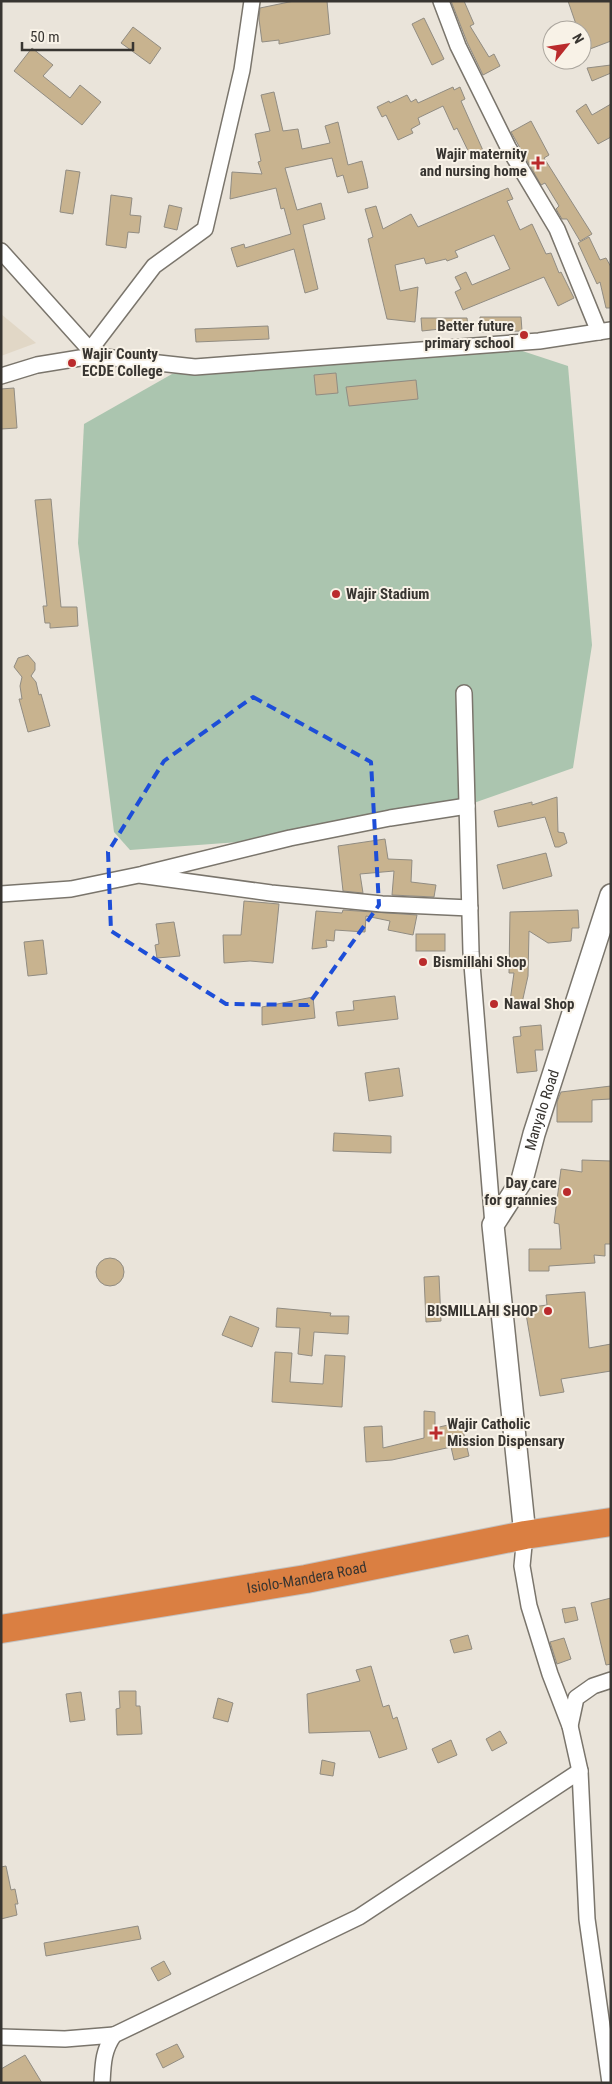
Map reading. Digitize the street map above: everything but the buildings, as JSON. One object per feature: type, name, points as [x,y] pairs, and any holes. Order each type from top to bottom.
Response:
[{"type":"highway","name":"Isiolo-Mandera Road","points":[[1,1629],[306,1579],[525,1534],[611,1522]]},
{"type":"street","points":[[90,350],[154,266],[205,229],[242,70],[252,1]]},
{"type":"street","points":[[1,376],[37,364],[80,358],[202,367],[539,341],[605,331],[557,229],[508,147],[458,46],[441,1]]},
{"type":"street","points":[[1,251],[90,350],[127,360]]},
{"type":"street","points":[[464,694],[470,908],[479,1057],[493,1225],[525,1534],[522,1566],[529,1606],[550,1674],[570,1726],[580,1771],[587,1919],[610,2083]]},
{"type":"street","points":[[1,894],[71,889],[139,876],[160,868],[290,838],[390,818],[467,806]]},
{"type":"street","points":[[139,876],[271,893],[382,904],[470,908]]},
{"type":"street","name":"Manyalo Road","points":[[493,1225],[522,1180],[534,1134],[611,895]]},
{"type":"street","points":[[570,1726],[576,1698],[593,1686],[611,1680]]},
{"type":"street","points":[[1,2037],[65,2039],[114,2035],[359,1917],[580,1771]]},
{"type":"street","points":[[102,2083],[104,2055],[107,2045],[114,2035]]},
{"type":"highlighted area","points":[[253,697],[371,762],[379,905],[308,1005],[226,1004],[111,931],[108,852],[164,761]]},
{"type":"shaded area","points":[[1,314],[36,343],[1,356]]},
{"type":"green space","name":"Wajir Stadium","points":[[501,344],[568,366],[592,645],[573,768],[431,818],[305,837],[130,850],[114,832],[78,543],[84,424],[172,374],[270,357]]},
{"type":"place","name":"Wajir maternity and nursing home","points":[[538,163]]},
{"type":"place","name":"Better future primary school","points":[[524,335]]},
{"type":"place","name":"Wajir County ECDE College","points":[[72,363]]},
{"type":"place","name":"Wajir Stadium","points":[[336,594]]},
{"type":"place","name":"Bismillahi Shop","points":[[423,962]]},
{"type":"place","name":"Nawal Shop","points":[[494,1004]]},
{"type":"place","name":"Day care for grannies","points":[[567,1192]]},
{"type":"place","name":"BISMILLAHI SHOP","points":[[548,1311]]},
{"type":"place","name":"Wajir Catholic Mission Dispensary","points":[[436,1433]]}]
